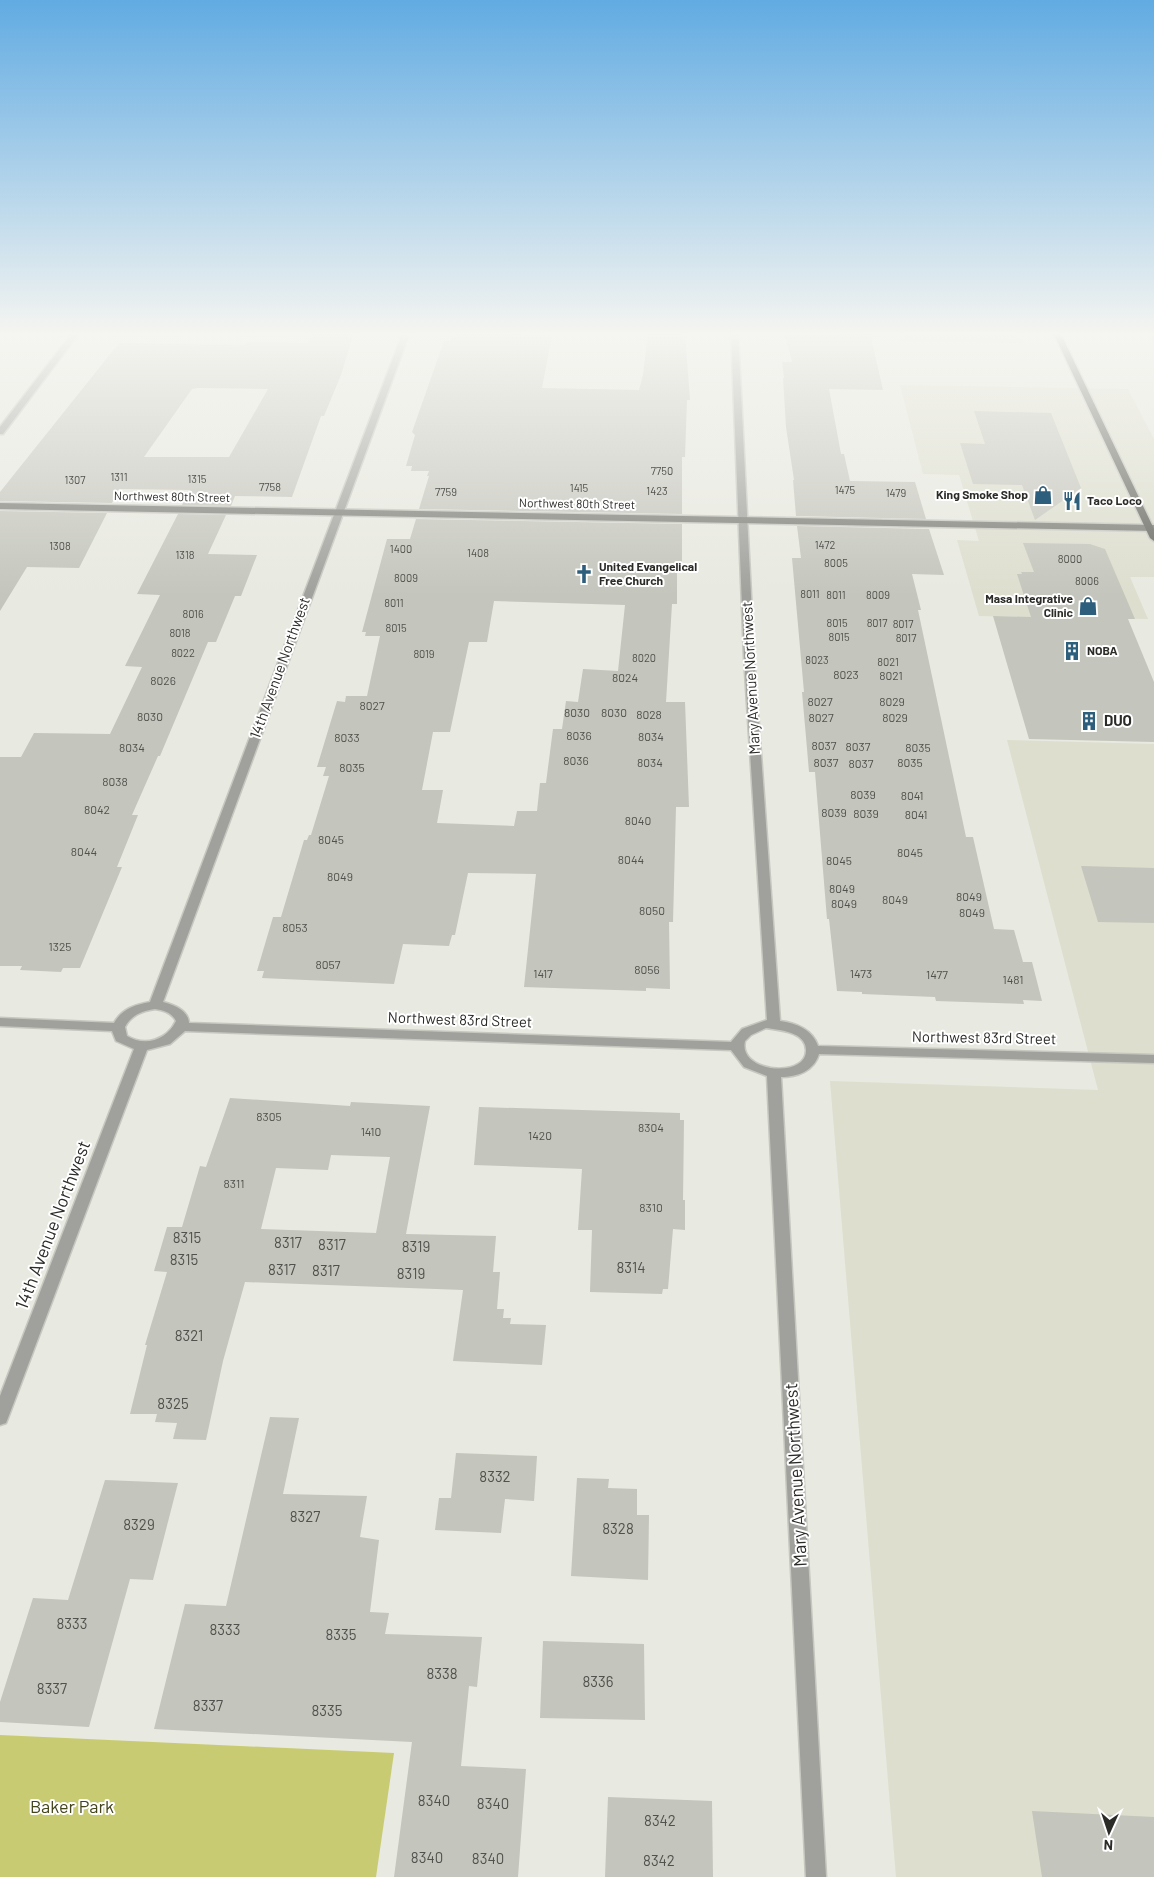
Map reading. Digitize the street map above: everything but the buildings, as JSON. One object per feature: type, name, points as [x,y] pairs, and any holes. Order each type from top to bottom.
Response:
[{"type":"main road","points":[[1099,420],[1152,528],[1154,538]]},
{"type":"street","points":[[0,432],[10,420]]},
{"type":"street","name":"14th Avenue Northwest","points":[[155,1005],[373,420]]},
{"type":"street","name":"Mary Avenue Northwest","points":[[738,420],[749,656],[774,1024]]},
{"type":"street","name":"Northwest 80th Street","points":[[0,506],[1152,528]]},
{"type":"street","points":[[155,1005],[164,1006],[177,1012],[183,1022],[178,1032],[158,1044],[142,1045],[126,1042],[118,1032],[120,1022],[130,1012],[155,1005]]},
{"type":"street","points":[[0,1022],[118,1027]]},
{"type":"street","points":[[774,1024],[790,1027],[801,1032],[814,1045],[811,1060],[804,1067],[793,1071],[774,1072],[755,1068],[745,1062],[739,1054],[737,1046],[740,1038],[746,1031],[755,1027],[774,1024]]},
{"type":"street","name":"Northwest 83rd Street","points":[[181,1027],[737,1046]]},
{"type":"street","name":"14th Avenue Northwest","points":[[0,1418],[142,1045]]},
{"type":"street","name":"Northwest 83rd Street","points":[[814,1050],[1154,1059]]},
{"type":"street","name":"Mary Avenue Northwest","points":[[774,1072],[816,1877]]},
{"type":"shaded area","points":[[909,420],[1144,420],[1154,439],[1154,577],[1130,577],[1148,619],[979,616],[957,540],[979,541],[959,475],[923,474]]},
{"type":"shaded area","points":[[1007,740],[1154,744],[1154,1877],[896,1877],[830,1081],[1098,1090]]},
{"type":"green space","name":"Baker Park","points":[[0,1735],[394,1753],[376,1877],[0,1877]]},
{"type":"place","name":"King Smoke Shop","points":[[1043,495]]},
{"type":"place","name":"Taco Loco","points":[[1072,501]]},
{"type":"place","name":"United Evangelical Free Church","points":[[584,574]]},
{"type":"place","name":"Masa Integrative Clinic","points":[[1088,606]]},
{"type":"place","name":"NOBA","points":[[1072,651]]},
{"type":"place","name":"DUO","points":[[1089,721]]}]
